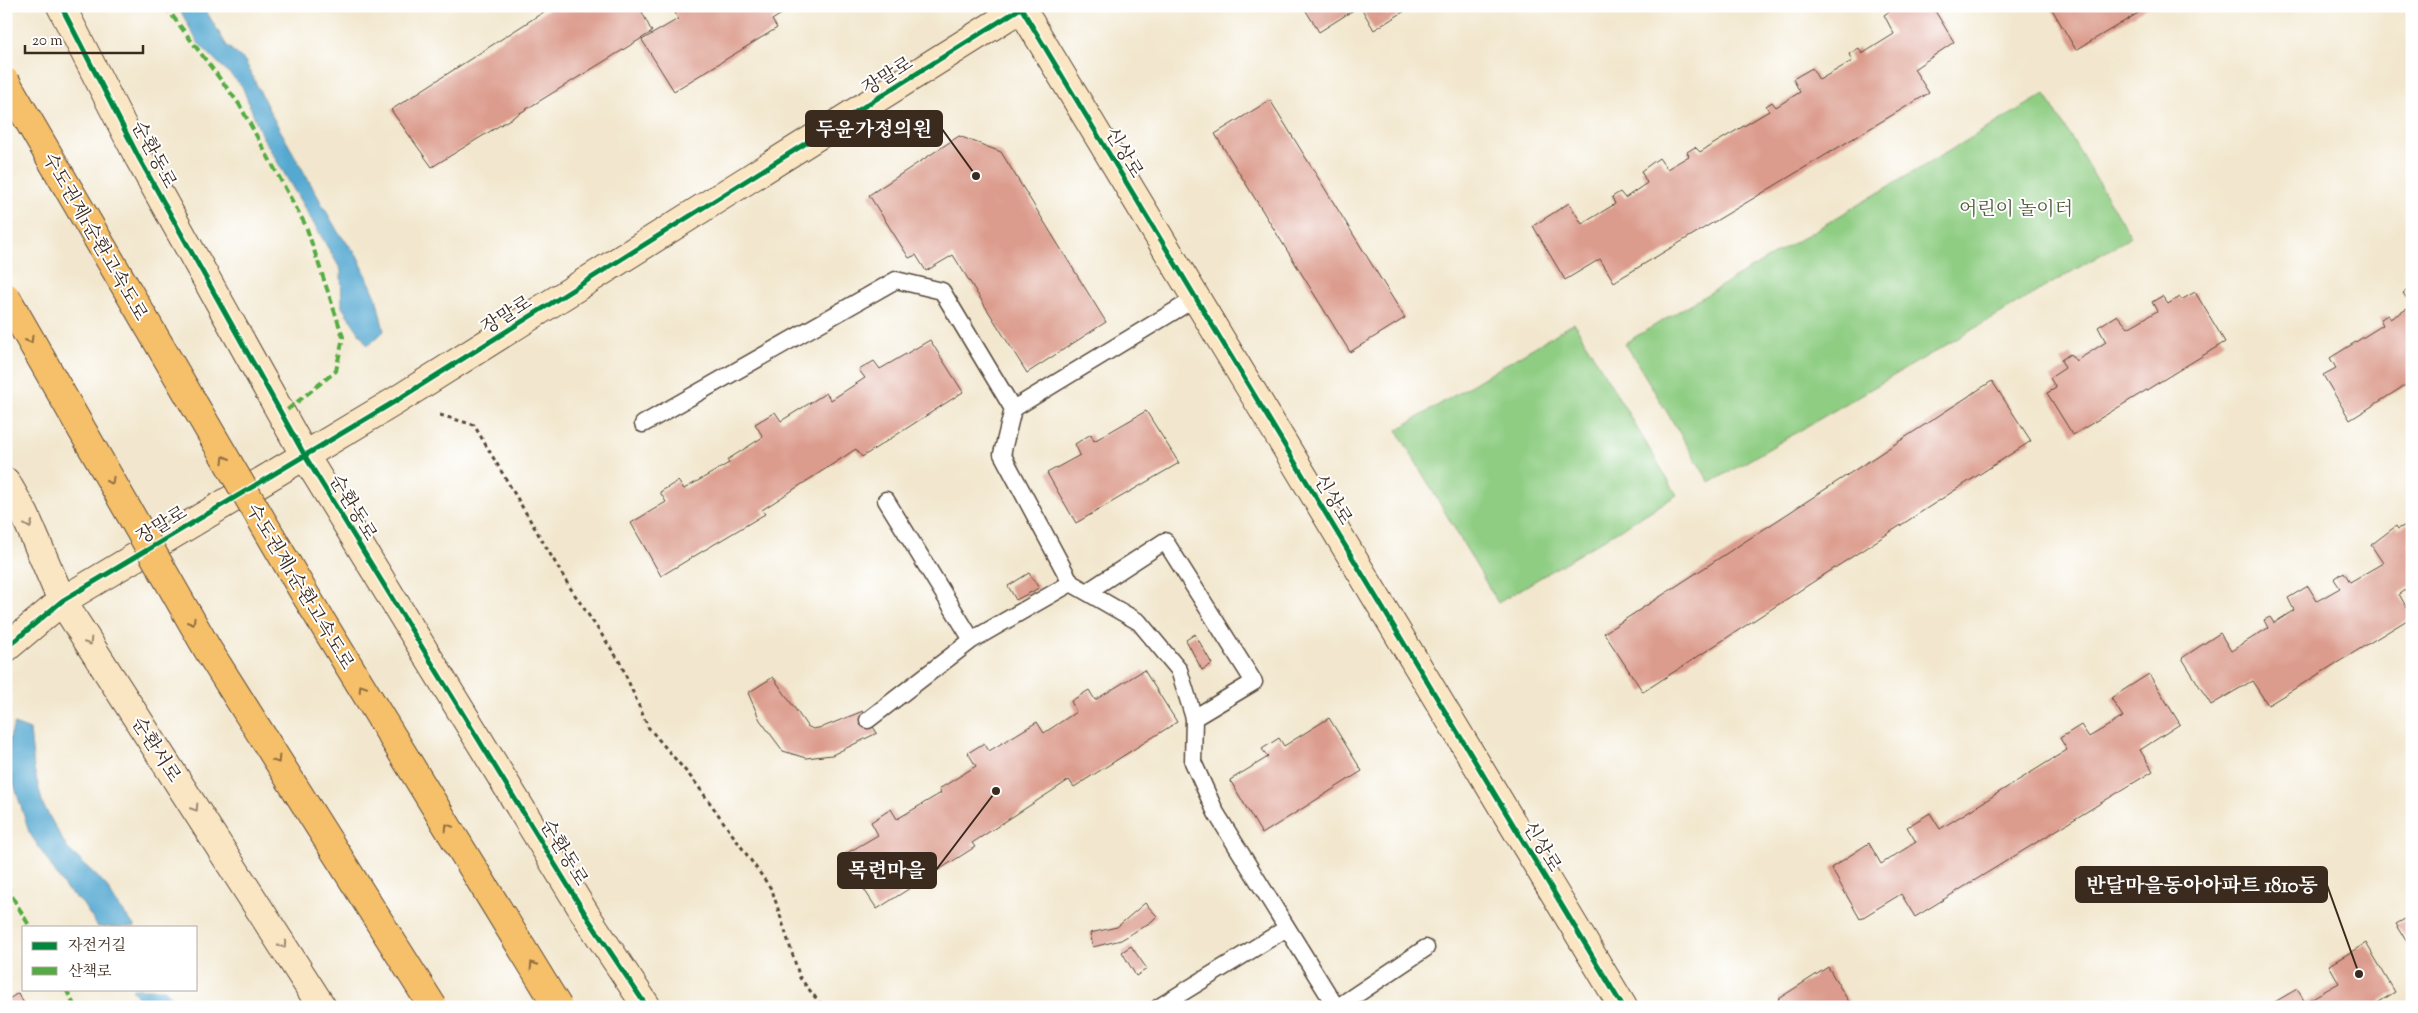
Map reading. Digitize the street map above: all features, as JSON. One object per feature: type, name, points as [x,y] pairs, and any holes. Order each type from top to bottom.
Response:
[{"type":"highway","name":"수도권제1순환고속도로","points":[[6,82],[303,592],[558,1007]]},
{"type":"highway","points":[[6,297],[208,650],[433,1007]]},
{"type":"street","name":"순환동로","points":[[61,6],[139,158],[305,456],[589,920],[648,1007]]},
{"type":"street","name":"장말로","points":[[6,648],[62,601],[394,402],[1022,7]]},
{"type":"street","name":"신상로","points":[[1022,7],[1623,1007]]},
{"type":"street","name":"순환서로","points":[[6,482],[25,515],[62,601],[322,1007]]},
{"type":"lane","points":[[642,424],[896,280],[942,291],[1013,409],[1002,454],[1071,583],[1139,622],[1179,670],[1194,718],[1193,762],[1216,813],[1337,1007],[1426,948]]},
{"type":"lane","points":[[1013,409],[1196,298]]},
{"type":"lane","points":[[886,500],[972,640]]},
{"type":"lane","points":[[1087,592],[1165,542],[1254,682],[1194,718]]},
{"type":"lane","points":[[868,720],[972,640],[1071,583]]},
{"type":"lane","points":[[1159,1007],[1288,928]]},
{"type":"path","points":[[394,402],[474,425],[569,586],[620,662],[648,727],[695,782],[772,890],[800,978],[823,1007]]},
{"type":"green space","name":"어린이 놀이터","points":[[2045,94],[2131,237],[1710,483],[1625,343]]},
{"type":"green space","points":[[1574,323],[1677,495],[1498,603],[1397,430]]},
{"type":"water","points":[[178,6],[203,6],[227,46],[245,61],[271,114],[338,232],[357,255],[376,297],[384,331],[368,346],[342,307],[341,270],[261,134],[242,86],[198,43]]},
{"type":"water","points":[[14,724],[30,730],[34,769],[43,805],[67,848],[105,884],[134,926],[97,926],[82,903],[66,889],[29,832],[9,768],[8,744]]},
{"type":"water","points":[[133,990],[166,990],[177,1007],[145,1007]]},
{"type":"building","points":[[553,6],[639,6],[652,32],[432,167],[391,110]]},
{"type":"building","points":[[672,6],[794,6],[772,20],[777,28],[674,91],[642,40],[678,19]]},
{"type":"building","points":[[1303,6],[1360,6],[1319,32]]},
{"type":"building","points":[[1360,6],[1413,6],[1374,30]]},
{"type":"building","points":[[1898,6],[1932,6],[1954,42],[1914,69],[1929,93],[1614,282],[1600,259],[1565,280],[1533,226],[1569,203],[1582,224],[1615,204],[1612,197],[1620,192],[1625,198],[1647,183],[1641,171],[1659,158],[1667,169],[1689,156],[1687,152],[1695,147],[1700,152],[1769,111],[1766,106],[1772,102],[1776,107],[1800,92],[1793,79],[1812,68],[1819,80],[1852,61],[1849,54],[1859,48],[1862,54],[1894,34],[1884,15]]},
{"type":"building","points":[[2050,6],[2150,6],[2076,50]]},
{"type":"building","points":[[1270,100],[1405,318],[1350,352],[1215,134]]},
{"type":"building","points":[[959,136],[1001,152],[1106,322],[1027,373],[953,255],[926,271],[916,255],[909,258],[869,195]]},
{"type":"building","points":[[2412,288],[2412,306],[2403,293]]},
{"type":"building","points":[[2195,292],[2225,342],[2073,435],[2047,393],[2056,388],[2050,378],[2065,368],[2061,360],[2070,354],[2076,361],[2106,342],[2098,327],[2117,315],[2128,328],[2157,311],[2152,302],[2162,296],[2168,304],[2179,297],[2181,300]]},
{"type":"building","points":[[2412,306],[2412,381],[2350,420],[2323,375],[2336,368],[2330,358],[2383,325],[2380,319],[2388,315],[2390,319]]},
{"type":"building","points":[[930,340],[963,392],[862,457],[856,449],[762,510],[765,514],[661,576],[631,523],[666,502],[660,492],[678,481],[684,489],[729,463],[727,460],[763,437],[755,424],[775,412],[781,421],[826,393],[831,400],[865,378],[859,370],[874,361],[880,369]]},
{"type":"building","points":[[1992,381],[2031,441],[1643,692],[1604,633]]},
{"type":"building","points":[[1146,411],[1179,463],[1076,523],[1047,473],[1080,455],[1075,444],[1091,434],[1094,441]]},
{"type":"building","points":[[2409,523],[2412,527],[2412,585],[2399,594],[2412,617],[2268,705],[2252,681],[2211,705],[2182,658],[2220,633],[2231,651],[2268,628],[2264,620],[2270,617],[2274,623],[2294,610],[2288,598],[2308,586],[2317,601],[2340,588],[2334,579],[2344,572],[2350,582],[2383,563],[2371,545],[2396,526],[2398,529]]},
{"type":"building","points":[[1029,573],[1039,588],[1016,600],[1008,586]]},
{"type":"building","points":[[1195,634],[1212,664],[1202,670],[1186,640]]},
{"type":"building","points":[[1144,670],[1177,722],[1074,787],[1069,780],[972,843],[975,847],[877,909],[842,856],[878,835],[871,822],[891,809],[897,819],[941,793],[939,789],[976,766],[968,753],[984,743],[989,751],[1037,722],[1044,733],[1076,712],[1071,701],[1089,690],[1095,700]]},
{"type":"building","points":[[2149,674],[2180,724],[2140,750],[2153,771],[1915,917],[1901,894],[1860,919],[1831,868],[1869,843],[1881,864],[1916,842],[1907,827],[1930,813],[1940,829],[2067,750],[2060,738],[2081,725],[2089,737],[2123,717],[2111,698]]},
{"type":"building","points":[[773,677],[807,726],[813,729],[823,727],[863,711],[877,733],[832,755],[806,758],[783,751],[760,720],[748,693]]},
{"type":"building","points":[[1329,718],[1362,771],[1262,834],[1230,780],[1268,757],[1262,749],[1279,738],[1284,746]]},
{"type":"building","points":[[1145,903],[1157,916],[1151,922],[1121,940],[1093,947],[1090,933],[1117,927]]},
{"type":"building","points":[[2412,915],[2412,949],[2396,924]]},
{"type":"building","points":[[2366,943],[2395,992],[2371,1007],[2275,1007],[2273,1003],[2297,989],[2305,1002],[2339,983],[2329,965]]},
{"type":"building","points":[[1131,946],[1147,969],[1136,976],[1122,952]]},
{"type":"building","points":[[1828,967],[1852,1007],[1783,1007],[1778,999]]},
{"type":"building","points":[[18,993],[26,1007],[6,1007],[6,1001]]},
{"type":"marked path","points":[[165,6],[239,104],[306,226],[343,337],[336,371],[282,414]]},
{"type":"marked path","points":[[6,886],[29,926]]},
{"type":"marked path","points":[[66,990],[75,1007]]},
{"type":"cycle path","points":[[61,6],[139,158],[305,456],[589,920],[647,1007]]},
{"type":"cycle path","points":[[1020,6],[1623,1007]]},
{"type":"cycle path","points":[[6,648],[62,601],[394,402],[1024,6]]},
{"type":"place","name":"두윤가정의원","points":[[976,176]]},
{"type":"place","name":"목련마을","points":[[996,791]]},
{"type":"place","name":"반달마을동아아파트 1810동","points":[[2359,974]]}]
